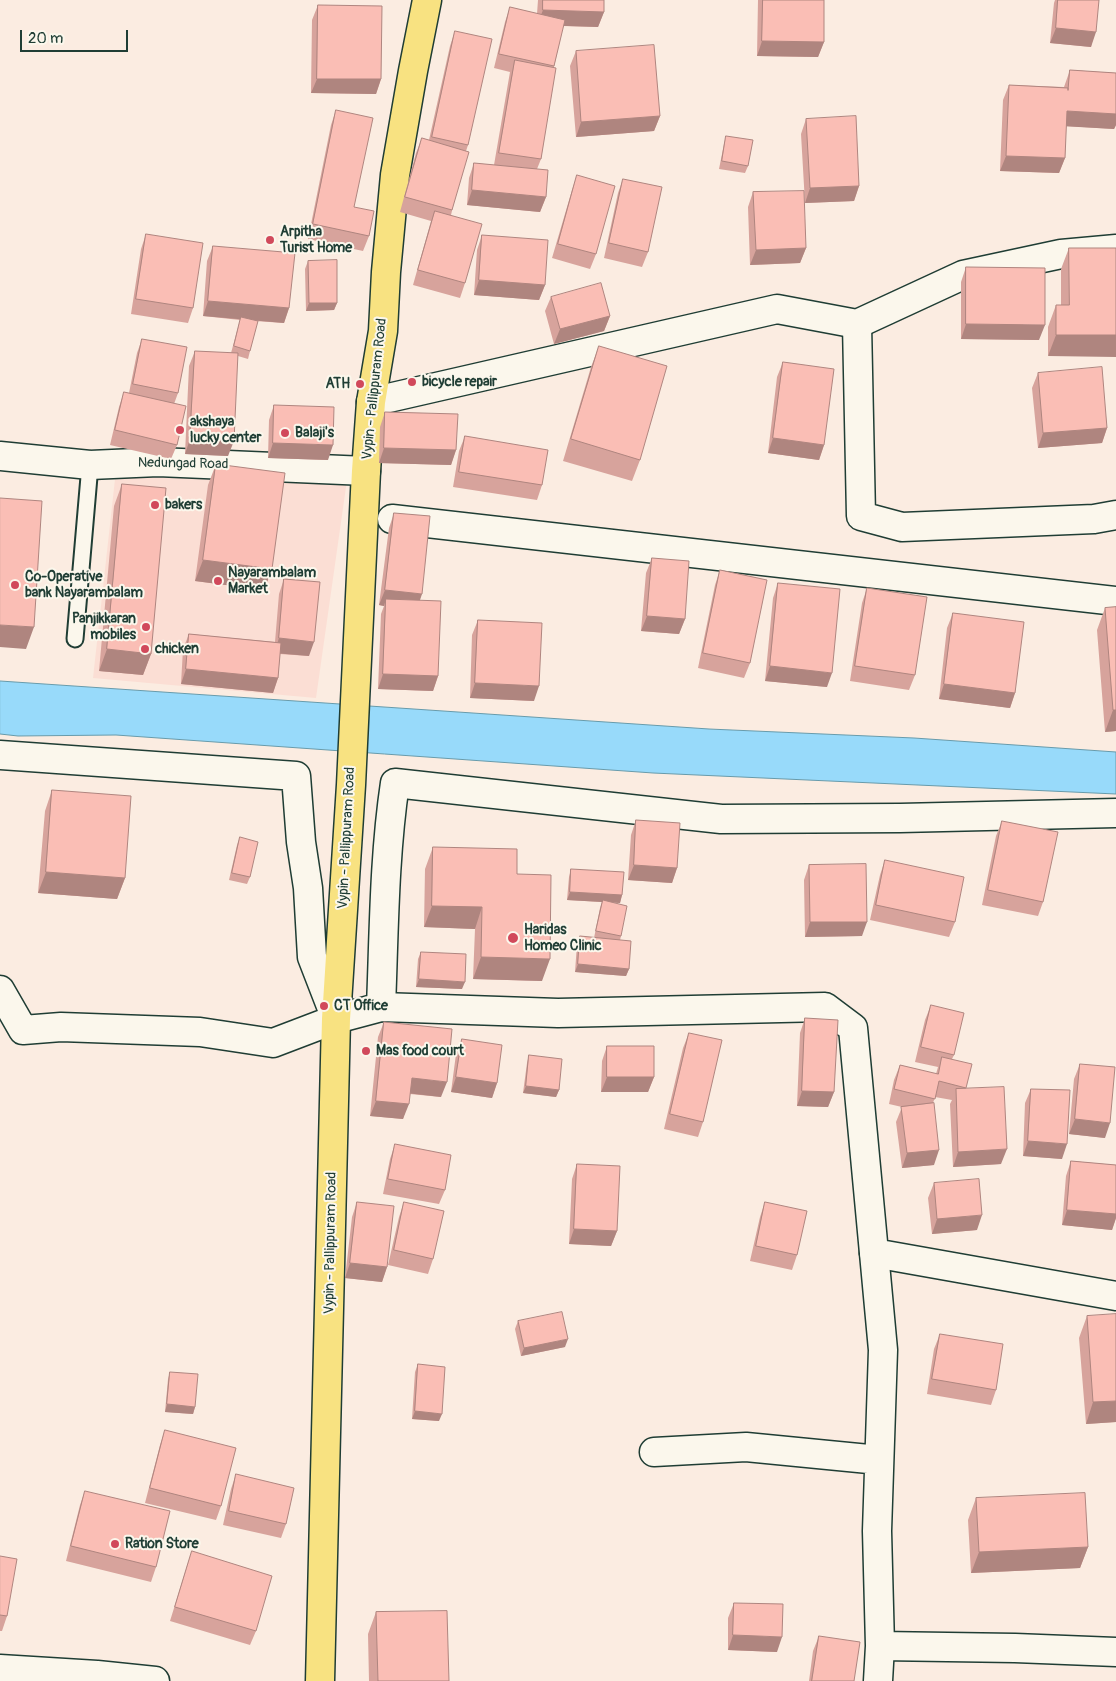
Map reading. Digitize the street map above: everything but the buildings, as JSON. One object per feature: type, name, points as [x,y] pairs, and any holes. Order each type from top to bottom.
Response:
[{"type":"main road","name":"Vypin - Pallippuram Road","points":[[320,1681],[336,1019],[366,471],[371,402],[383,331],[386,272],[395,175],[427,0]]},
{"type":"street","points":[[371,402],[777,310],[857,324],[963,275],[1062,254],[1116,249]]},
{"type":"street","points":[[857,324],[861,516],[902,527],[1094,519],[1116,516]]},
{"type":"street","name":"Nedungad Road","points":[[0,456],[90,465],[158,462],[366,471]]},
{"type":"street","points":[[392,519],[1116,602]]},
{"type":"street","points":[[0,754],[296,776],[301,842],[308,888],[312,957],[336,1019]]},
{"type":"street","points":[[381,1007],[387,864],[390,816],[395,782],[721,819],[900,818],[1116,813]]},
{"type":"street","points":[[0,990],[23,1030],[61,1027],[190,1032],[272,1043],[336,1019],[381,1007],[558,1013],[825,1007],[853,1028],[883,1350],[877,1531],[880,1646],[878,1681]]},
{"type":"street","points":[[874,1253],[1116,1296]]},
{"type":"street","points":[[654,1452],[746,1448],[879,1460]]},
{"type":"street","points":[[880,1646],[1116,1652]]},
{"type":"street","points":[[0,1669],[97,1675],[155,1681]]},
{"type":"lane","points":[[75,639],[90,465]]},
{"type":"shaded area","name":"Nayarambalam Market","points":[[117,461],[347,480],[316,698],[93,678]]},
{"type":"water","points":[[0,681],[709,729],[914,738],[1116,752],[1116,794],[653,773],[116,735],[18,736],[0,734]]},
{"type":"place","name":"Arpitha Turist Home","points":[[270,240]]},
{"type":"place","name":"bicycle repair","points":[[412,382]]},
{"type":"place","name":"ATH","points":[[360,384]]},
{"type":"place","name":"akshaya lucky center","points":[[180,430]]},
{"type":"place","name":"Balaji's","points":[[285,433]]},
{"type":"place","name":"bakers","points":[[155,505]]},
{"type":"place","name":"Nayarambalam Market","points":[[218,581]]},
{"type":"place","name":"Co-Operative bank Nayarambalam","points":[[15,585]]},
{"type":"place","name":"Panjikkaran mobiles","points":[[146,627]]},
{"type":"place","name":"chicken","points":[[145,649]]},
{"type":"place","name":"Haridas Homeo Clinic","points":[[513,938]]},
{"type":"place","name":"CT Office","points":[[324,1006]]},
{"type":"place","name":"Mas food court","points":[[366,1051]]},
{"type":"place","name":"Ration Store","points":[[115,1544]]}]
